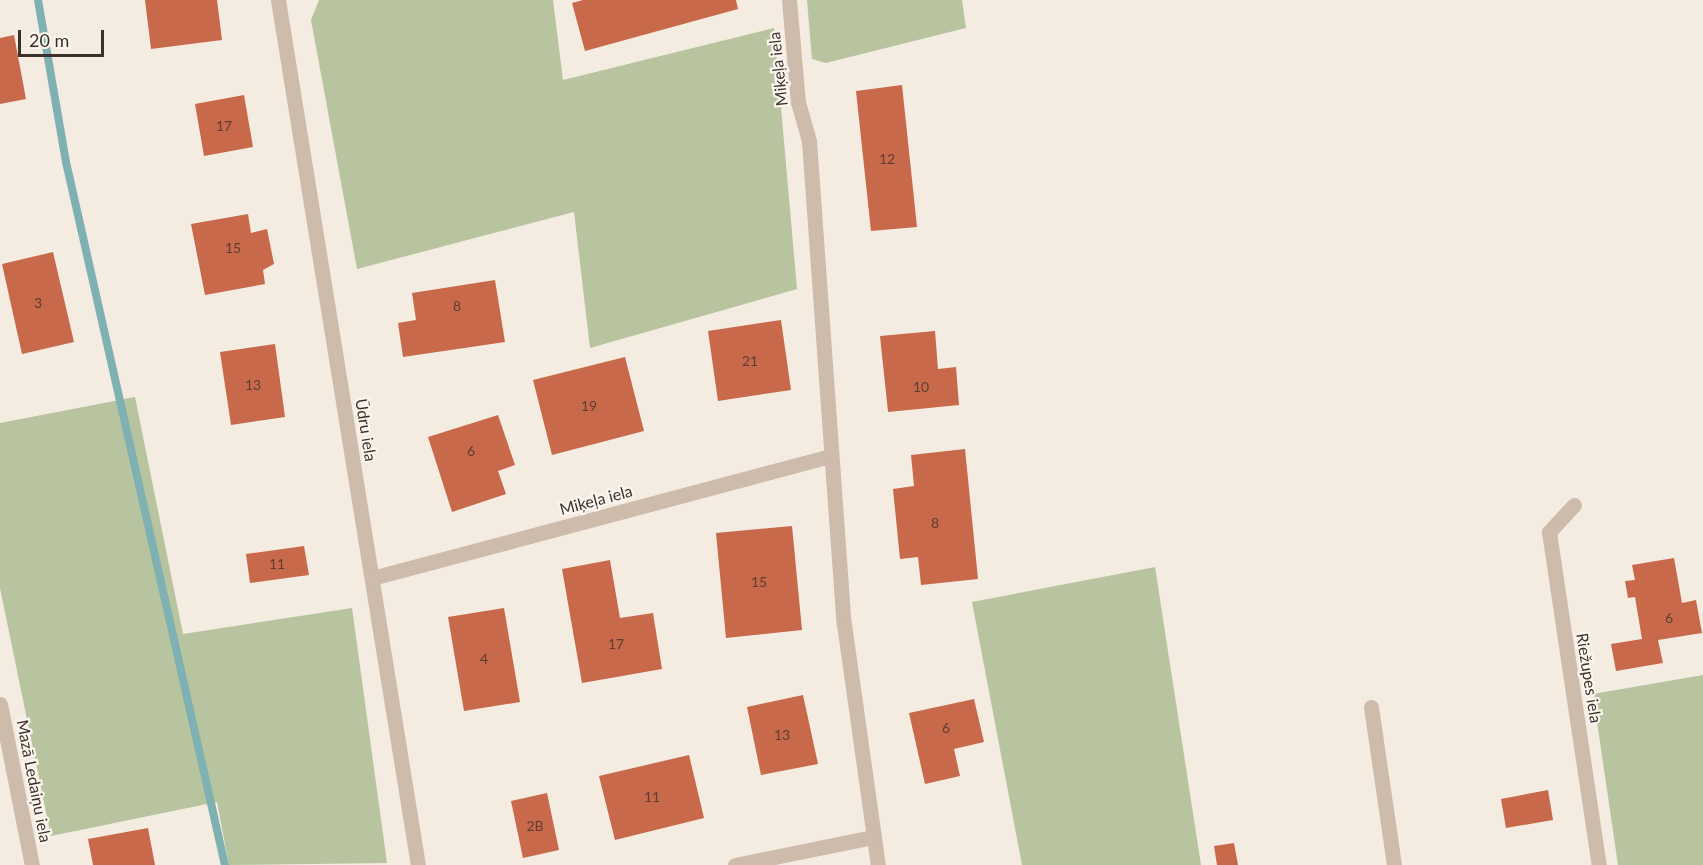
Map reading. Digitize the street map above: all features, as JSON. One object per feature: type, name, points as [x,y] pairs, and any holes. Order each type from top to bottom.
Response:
[{"type":"street","name":"Ūdru iela","points":[[278,0],[418,865]]},
{"type":"street","name":"Miķeļa iela","points":[[789,0],[798,102],[809,141],[829,456],[878,865]]},
{"type":"street","name":"Miķeļa iela","points":[[372,578],[829,456]]},
{"type":"street","name":"Riežupes iela","points":[[1574,505],[1549,532],[1599,865]]},
{"type":"street","name":"Mazā Ledaiņu iela","points":[[0,704],[32,865]]},
{"type":"street","points":[[1371,707],[1394,865]]},
{"type":"street","points":[[735,865],[873,837]]},
{"type":"green space","points":[[319,0],[553,0],[563,80],[774,28],[797,289],[590,348],[574,212],[357,269],[311,20]]},
{"type":"green space","points":[[807,0],[962,0],[966,28],[826,63],[812,59]]},
{"type":"green space","points":[[135,397],[183,634],[352,608],[387,863],[229,865],[217,802],[51,836],[0,588],[0,423]]},
{"type":"green space","points":[[1155,567],[1201,865],[1022,865],[972,602]]},
{"type":"green space","points":[[1703,675],[1703,865],[1618,865],[1593,694]]},
{"type":"building","points":[[145,0],[217,0],[222,40],[151,49]]},
{"type":"building","points":[[583,0],[736,0],[738,9],[585,51],[572,3]]},
{"type":"building","points":[[14,35],[26,99],[0,104],[0,38]]},
{"type":"building","points":[[902,85],[917,227],[871,231],[856,91]]},
{"type":"building","points":[[244,95],[253,147],[204,156],[195,104]]},
{"type":"building","points":[[248,214],[251,233],[267,229],[274,264],[263,270],[265,284],[205,295],[191,224]]},
{"type":"building","points":[[53,252],[74,342],[22,354],[2,264]]},
{"type":"building","points":[[495,280],[505,342],[403,357],[398,323],[416,320],[412,293]]},
{"type":"building","points":[[781,320],[791,390],[718,401],[708,331]]},
{"type":"building","points":[[935,331],[938,369],[956,367],[959,405],[888,412],[880,336]]},
{"type":"building","points":[[275,344],[285,417],[231,425],[220,352]]},
{"type":"building","points":[[625,357],[644,431],[552,455],[533,380]]},
{"type":"building","points":[[498,415],[515,465],[498,471],[506,494],[452,512],[428,437]]},
{"type":"building","points":[[965,449],[978,579],[921,585],[918,557],[900,559],[893,489],[914,486],[911,455]]},
{"type":"building","points":[[792,526],[802,630],[726,638],[716,533]]},
{"type":"building","points":[[304,546],[309,575],[250,583],[246,554]]},
{"type":"building","points":[[1674,558],[1682,603],[1696,600],[1702,633],[1658,640],[1663,663],[1616,671],[1611,644],[1642,639],[1635,597],[1628,598],[1625,581],[1635,580],[1632,565]]},
{"type":"building","points":[[610,560],[620,618],[653,613],[662,669],[582,683],[562,569]]},
{"type":"building","points":[[504,608],[520,702],[464,711],[448,617]]},
{"type":"building","points":[[803,695],[818,764],[761,775],[747,707]]},
{"type":"building","points":[[974,699],[984,742],[954,749],[960,776],[925,784],[909,713]]},
{"type":"building","points":[[689,755],[704,818],[615,840],[599,776]]},
{"type":"building","points":[[1548,790],[1553,820],[1506,828],[1501,799]]},
{"type":"building","points":[[547,793],[559,850],[523,858],[511,801]]},
{"type":"building","points":[[148,828],[155,865],[93,865],[88,839]]},
{"type":"building","points":[[1234,843],[1238,865],[1217,865],[1214,846]]},
{"type":"waterway","points":[[38,0],[66,162],[225,865]]}]
